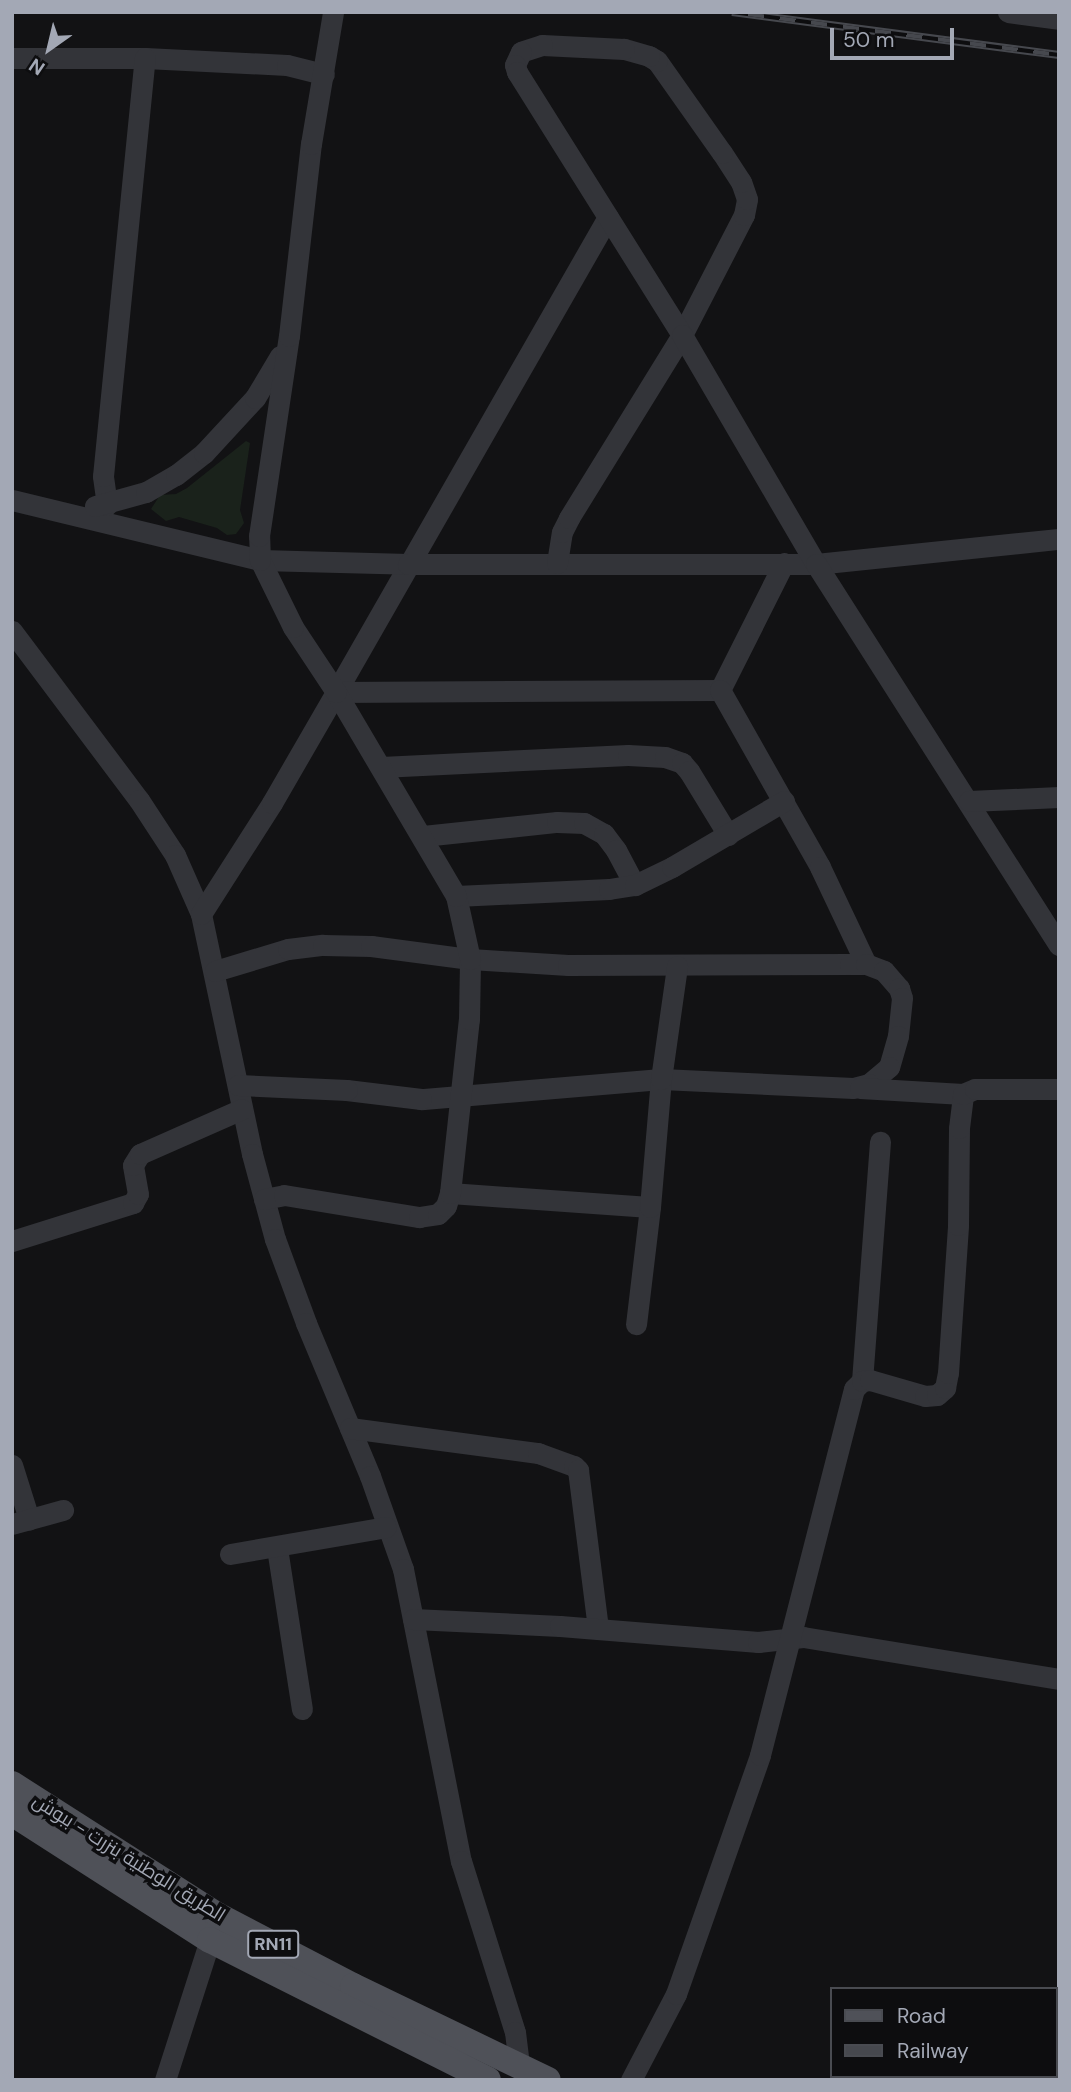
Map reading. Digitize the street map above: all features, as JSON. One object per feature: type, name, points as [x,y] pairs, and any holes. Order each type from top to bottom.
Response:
[{"type":"main road","name":"الطريق الوطنية بنزرت - ببوش","points":[[12,1784],[218,1914],[353,1986],[548,2080]]},
{"type":"main road","name":"الطريق الوطنية بنزرت - ببوش","points":[[12,1813],[210,1940],[488,2080]]},
{"type":"street","points":[[264,1199],[284,1195],[429,1216],[438,1214],[446,1206],[450,1193],[469,1019],[470,959],[456,896],[336,692],[293,627],[260,560],[258,536],[289,336],[311,144],[333,12]]},
{"type":"street","points":[[1008,12],[1059,19]]},
{"type":"street","points":[[557,563],[562,532],[569,518],[682,335],[744,215],[747,199],[741,182],[671,77],[649,55],[624,50],[542,45],[524,50],[516,61],[517,72],[682,335],[816,564],[1059,945]]},
{"type":"street","points":[[12,58],[145,58],[287,65],[324,74]]},
{"type":"street","points":[[107,505],[103,476],[145,58]]},
{"type":"street","points":[[201,914],[272,803],[608,217]]},
{"type":"street","points":[[54,509],[107,505],[146,492],[176,475],[204,453],[255,398],[272,373],[289,336]]},
{"type":"street","points":[[12,500],[260,560],[408,564],[816,564],[1059,539]]},
{"type":"street","points":[[720,690],[784,563]]},
{"type":"street","points":[[12,631],[139,800],[175,855],[201,914],[242,1109],[275,1240],[403,1569],[461,1861],[515,2032],[519,2066]]},
{"type":"street","points":[[336,692],[720,690]]},
{"type":"street","points":[[720,690],[832,891],[866,964]]},
{"type":"street","points":[[381,767],[628,755],[666,757],[682,763],[689,771],[728,835]]},
{"type":"street","points":[[969,801],[1059,797]]},
{"type":"street","points":[[456,896],[609,889],[635,885],[728,835],[784,801]]},
{"type":"street","points":[[423,836],[557,822],[584,823],[604,834],[635,885]]},
{"type":"street","points":[[215,971],[288,948],[323,945],[411,949],[470,959],[568,965],[866,964],[884,971],[895,981],[902,998],[901,1016],[895,1055],[889,1067],[869,1084],[853,1088]]},
{"type":"street","points":[[636,1324],[661,1079],[677,966]]},
{"type":"street","points":[[238,1085],[347,1090],[421,1099],[661,1079],[963,1094],[975,1089],[1059,1089]]},
{"type":"street","points":[[862,1381],[925,1396],[937,1395],[944,1388],[948,1373],[958,1225],[959,1128],[963,1094]]},
{"type":"street","points":[[12,1241],[133,1203],[138,1194],[133,1165],[140,1154],[242,1109]]},
{"type":"street","points":[[631,2080],[660,2028],[696,1944],[760,1755],[854,1390],[862,1381],[880,1142]]},
{"type":"street","points":[[450,1193],[650,1207]]},
{"type":"street","points":[[350,1428],[538,1453],[574,1466],[578,1470],[597,1629]]},
{"type":"street","points":[[12,1465],[21,1522],[63,1510]]},
{"type":"street","points":[[230,1554],[277,1548],[386,1527]]},
{"type":"street","points":[[277,1548],[302,1709]]},
{"type":"street","points":[[413,1619],[597,1629],[758,1642],[792,1638],[1059,1679]]},
{"type":"street","points":[[165,2080],[210,1940]]},
{"type":"shaded area","points":[[246,441],[250,443],[240,510],[244,523],[236,534],[227,535],[217,528],[179,517],[166,521],[151,509],[160,495],[176,494],[187,488]]},
{"type":"railway","points":[[732,12],[1059,55]]}]
